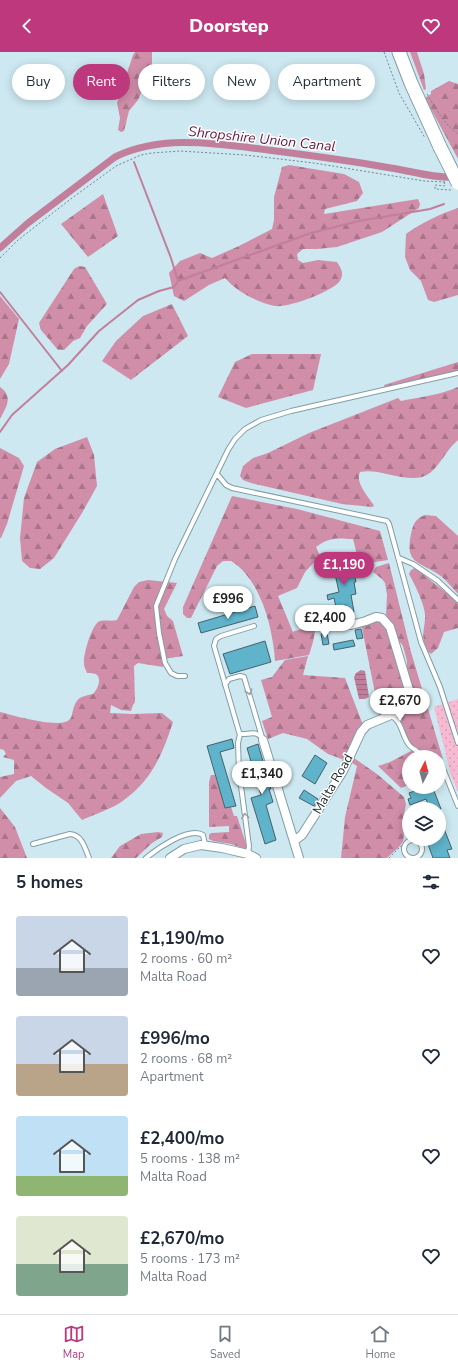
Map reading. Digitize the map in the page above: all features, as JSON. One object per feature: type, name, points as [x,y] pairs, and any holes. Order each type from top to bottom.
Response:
[{"type":"highway","points":[[399,52],[411,83],[457,187]]},
{"type":"street","name":"Malta Road","points":[[294,842],[302,835],[343,771],[361,732],[366,725],[398,712],[408,697],[409,690],[390,627],[382,618],[376,617],[351,624]]},
{"type":"street","points":[[263,740],[299,858]]},
{"type":"street","points":[[170,858],[184,849],[201,845],[222,848],[252,857]]},
{"type":"lane","points":[[184,676],[176,676],[171,673],[165,663],[159,633],[156,606],[175,560],[235,440],[245,429],[261,420],[291,411],[458,373]]},
{"type":"lane","points":[[217,474],[226,485],[232,488],[387,521],[421,642],[440,687],[458,743]]},
{"type":"lane","points":[[398,558],[413,564],[438,581],[458,600]]},
{"type":"lane","points":[[326,625],[342,621],[351,624]]},
{"type":"lane","points":[[252,857],[249,846],[239,771],[238,743],[240,734],[225,686],[214,642],[221,636],[254,626]]},
{"type":"lane","points":[[225,686],[229,679],[240,676],[244,677],[263,740]]},
{"type":"lane","points":[[391,716],[395,717],[410,745],[417,750]]},
{"type":"lane","points":[[240,734],[242,735],[253,732],[261,736],[263,740]]},
{"type":"lane","points":[[446,776],[458,806]]},
{"type":"lane","points":[[146,858],[157,848],[175,838],[195,832],[203,835],[205,845]]},
{"type":"lane","points":[[33,844],[70,834],[76,834],[80,838],[89,858]]},
{"type":"lane","points":[[404,858],[405,846]]},
{"type":"lane","points":[[404,850],[410,857],[417,858],[421,852],[421,846]]},
{"type":"path","points":[[384,52],[400,93],[425,139]]},
{"type":"path","points":[[427,93],[442,119],[458,134]]},
{"type":"path","points":[[0,258],[18,240],[116,166],[141,155],[152,153],[180,151],[253,156],[314,163],[424,181],[444,182],[445,186],[435,185],[435,189],[457,187]]},
{"type":"path","points":[[389,858],[402,845]]},
{"type":"shaded area","points":[[361,670],[365,671],[369,697],[365,699],[359,699],[354,677],[356,673]]},
{"type":"shaded area","points":[[458,699],[458,792],[451,775],[446,750],[445,750],[434,707]]},
{"type":"green space","points":[[135,52],[152,52],[152,64],[138,64],[138,100],[129,111],[124,131],[121,132],[118,130],[120,118],[117,103],[118,100],[130,100],[130,64]]},
{"type":"green space","points":[[410,52],[417,52],[424,74],[426,89],[424,90]]},
{"type":"green space","points":[[449,81],[458,84],[458,159],[425,98],[431,94],[431,91]]},
{"type":"green space","points":[[289,165],[344,174],[359,182],[363,193],[357,201],[325,209],[324,214],[418,199],[420,204],[419,208],[382,232],[337,247],[303,249],[297,254],[298,260],[303,263],[318,260],[337,262],[342,272],[342,276],[337,284],[330,289],[300,302],[275,306],[261,302],[235,288],[225,278],[209,285],[184,301],[174,296],[169,273],[180,261],[200,253],[212,258],[272,229],[274,220],[274,197],[282,167]]},
{"type":"green space","points":[[103,194],[118,236],[88,257],[61,224]]},
{"type":"green space","points":[[458,208],[458,295],[434,302],[428,300],[421,281],[410,270],[405,257],[406,234],[417,226],[431,219]]},
{"type":"green space","points":[[79,266],[85,267],[107,304],[87,326],[80,338],[73,341],[64,350],[58,350],[41,330],[39,323],[74,269]]},
{"type":"green space","points":[[0,296],[19,319],[9,364],[0,379]]},
{"type":"green space","points":[[172,304],[188,336],[131,380],[102,361],[116,341],[143,316]]},
{"type":"green space","points":[[252,354],[321,354],[313,390],[246,408],[218,397],[235,362]]},
{"type":"green space","points":[[458,362],[458,371],[385,389],[384,385]]},
{"type":"green space","points":[[0,387],[7,395],[8,402],[0,419]]},
{"type":"green space","points":[[458,387],[458,440],[450,448],[434,470],[423,477],[405,478],[377,472],[360,472],[360,484],[373,504],[374,506],[372,507],[342,504],[251,483],[243,480],[240,476],[243,466],[253,458],[268,453],[309,433],[398,398],[401,401],[437,394]]},
{"type":"green space","points":[[87,437],[94,455],[97,486],[54,558],[40,569],[30,568],[22,561],[20,538],[24,498],[37,462],[55,449]]},
{"type":"green space","points":[[0,448],[19,458],[24,466],[7,524],[1,538],[0,538]]},
{"type":"green space","points":[[232,496],[297,509],[380,531],[388,560],[369,563],[367,558],[357,555],[353,539],[338,538],[325,541],[316,547],[320,556],[305,572],[297,588],[278,596],[293,632],[302,629],[308,622],[317,622],[309,655],[275,661],[272,634],[264,606],[258,592],[241,569],[231,561],[223,561],[217,566],[191,618],[187,618],[183,614],[183,607]]},
{"type":"green space","points":[[425,515],[436,516],[458,536],[458,594],[441,576],[414,560],[411,556],[410,544],[413,527],[417,520]]},
{"type":"green space","points":[[389,563],[411,652],[440,750],[418,750],[411,745],[407,738],[399,714],[415,699],[407,671],[407,661],[403,646],[397,638],[386,615],[387,595],[385,583],[373,572],[376,567]]},
{"type":"green space","points":[[415,568],[458,602],[458,628],[444,632],[438,648],[431,654],[428,652],[423,638],[425,619],[424,609],[418,591],[409,574],[411,570]]},
{"type":"green space","points":[[148,580],[177,583],[164,609],[167,616],[173,621],[183,656],[164,659],[163,667],[138,663],[134,666],[135,702],[131,711],[121,710],[111,705],[110,713],[162,713],[173,722],[165,744],[149,775],[134,792],[120,803],[82,820],[68,803],[31,776],[16,781],[0,798],[0,777],[14,774],[14,760],[3,757],[6,754],[4,750],[0,749],[0,712],[36,721],[57,723],[65,722],[70,719],[74,706],[78,700],[82,697],[93,694],[98,685],[99,680],[97,675],[87,673],[84,665],[86,648],[95,625],[100,621],[117,620],[134,587],[139,582]]},
{"type":"green space","points":[[382,621],[389,632],[405,692],[393,709],[380,718],[362,628],[356,629],[356,626]]},
{"type":"green space","points":[[308,656],[303,675],[345,678],[363,725],[347,761],[328,754],[307,739],[283,733],[268,739],[262,721],[272,717],[261,680],[272,677],[285,660]]},
{"type":"green space","points":[[402,756],[402,788],[378,766]]},
{"type":"green space","points":[[354,758],[377,774],[404,797],[405,802],[402,802],[402,842],[387,858],[341,858],[345,817],[357,766],[352,763]]},
{"type":"green space","points":[[211,775],[215,775],[225,808],[231,807],[234,816],[237,816],[247,847],[245,849],[209,839],[209,835],[211,833],[229,832],[229,826],[209,827],[209,782]]},
{"type":"green space","points":[[0,808],[15,827],[27,858],[0,858]]},
{"type":"green space","points":[[158,832],[163,833],[162,837],[152,843],[136,858],[111,858],[120,846],[141,834]]},
{"type":"building","points":[[351,561],[356,582],[354,582],[356,594],[351,595],[354,612],[348,614],[346,605],[336,607],[334,598],[328,600],[327,595],[339,592],[333,565]]},
{"type":"building","points":[[255,606],[258,617],[201,633],[198,623]]},
{"type":"building","points":[[361,629],[363,638],[357,639],[355,630]]},
{"type":"building","points":[[327,633],[329,644],[323,645],[321,634]]},
{"type":"building","points":[[353,640],[355,646],[334,650],[333,644]]},
{"type":"building","points":[[265,641],[271,662],[230,674],[223,654]]},
{"type":"building","points":[[232,739],[234,748],[220,752],[236,806],[225,808],[207,746]]},
{"type":"building","points":[[258,744],[271,789],[269,789],[273,802],[266,805],[276,840],[265,844],[251,798],[261,795],[247,748]]},
{"type":"building","points":[[315,755],[327,763],[315,784],[302,776]]},
{"type":"building","points":[[304,790],[318,799],[314,806],[299,798]]},
{"type":"building","points":[[409,794],[435,794],[438,802],[427,802],[426,799],[418,802],[409,802],[408,799],[411,798]]},
{"type":"building","points":[[446,834],[452,849],[447,850],[450,858],[433,858],[429,846],[446,846]]},
{"type":"waterway","name":"Shropshire Union Canal","points":[[0,248],[28,223],[115,157],[152,145],[171,143],[230,145],[394,168],[430,176],[457,177]]},
{"type":"waterway","points":[[134,162],[171,258],[178,281]]},
{"type":"waterway","points":[[0,432],[12,415],[68,365],[99,331],[138,300],[159,291],[174,287],[178,281],[311,233],[359,221],[430,209],[444,204]]},
{"type":"waterway","points":[[0,292],[62,371]]}]
